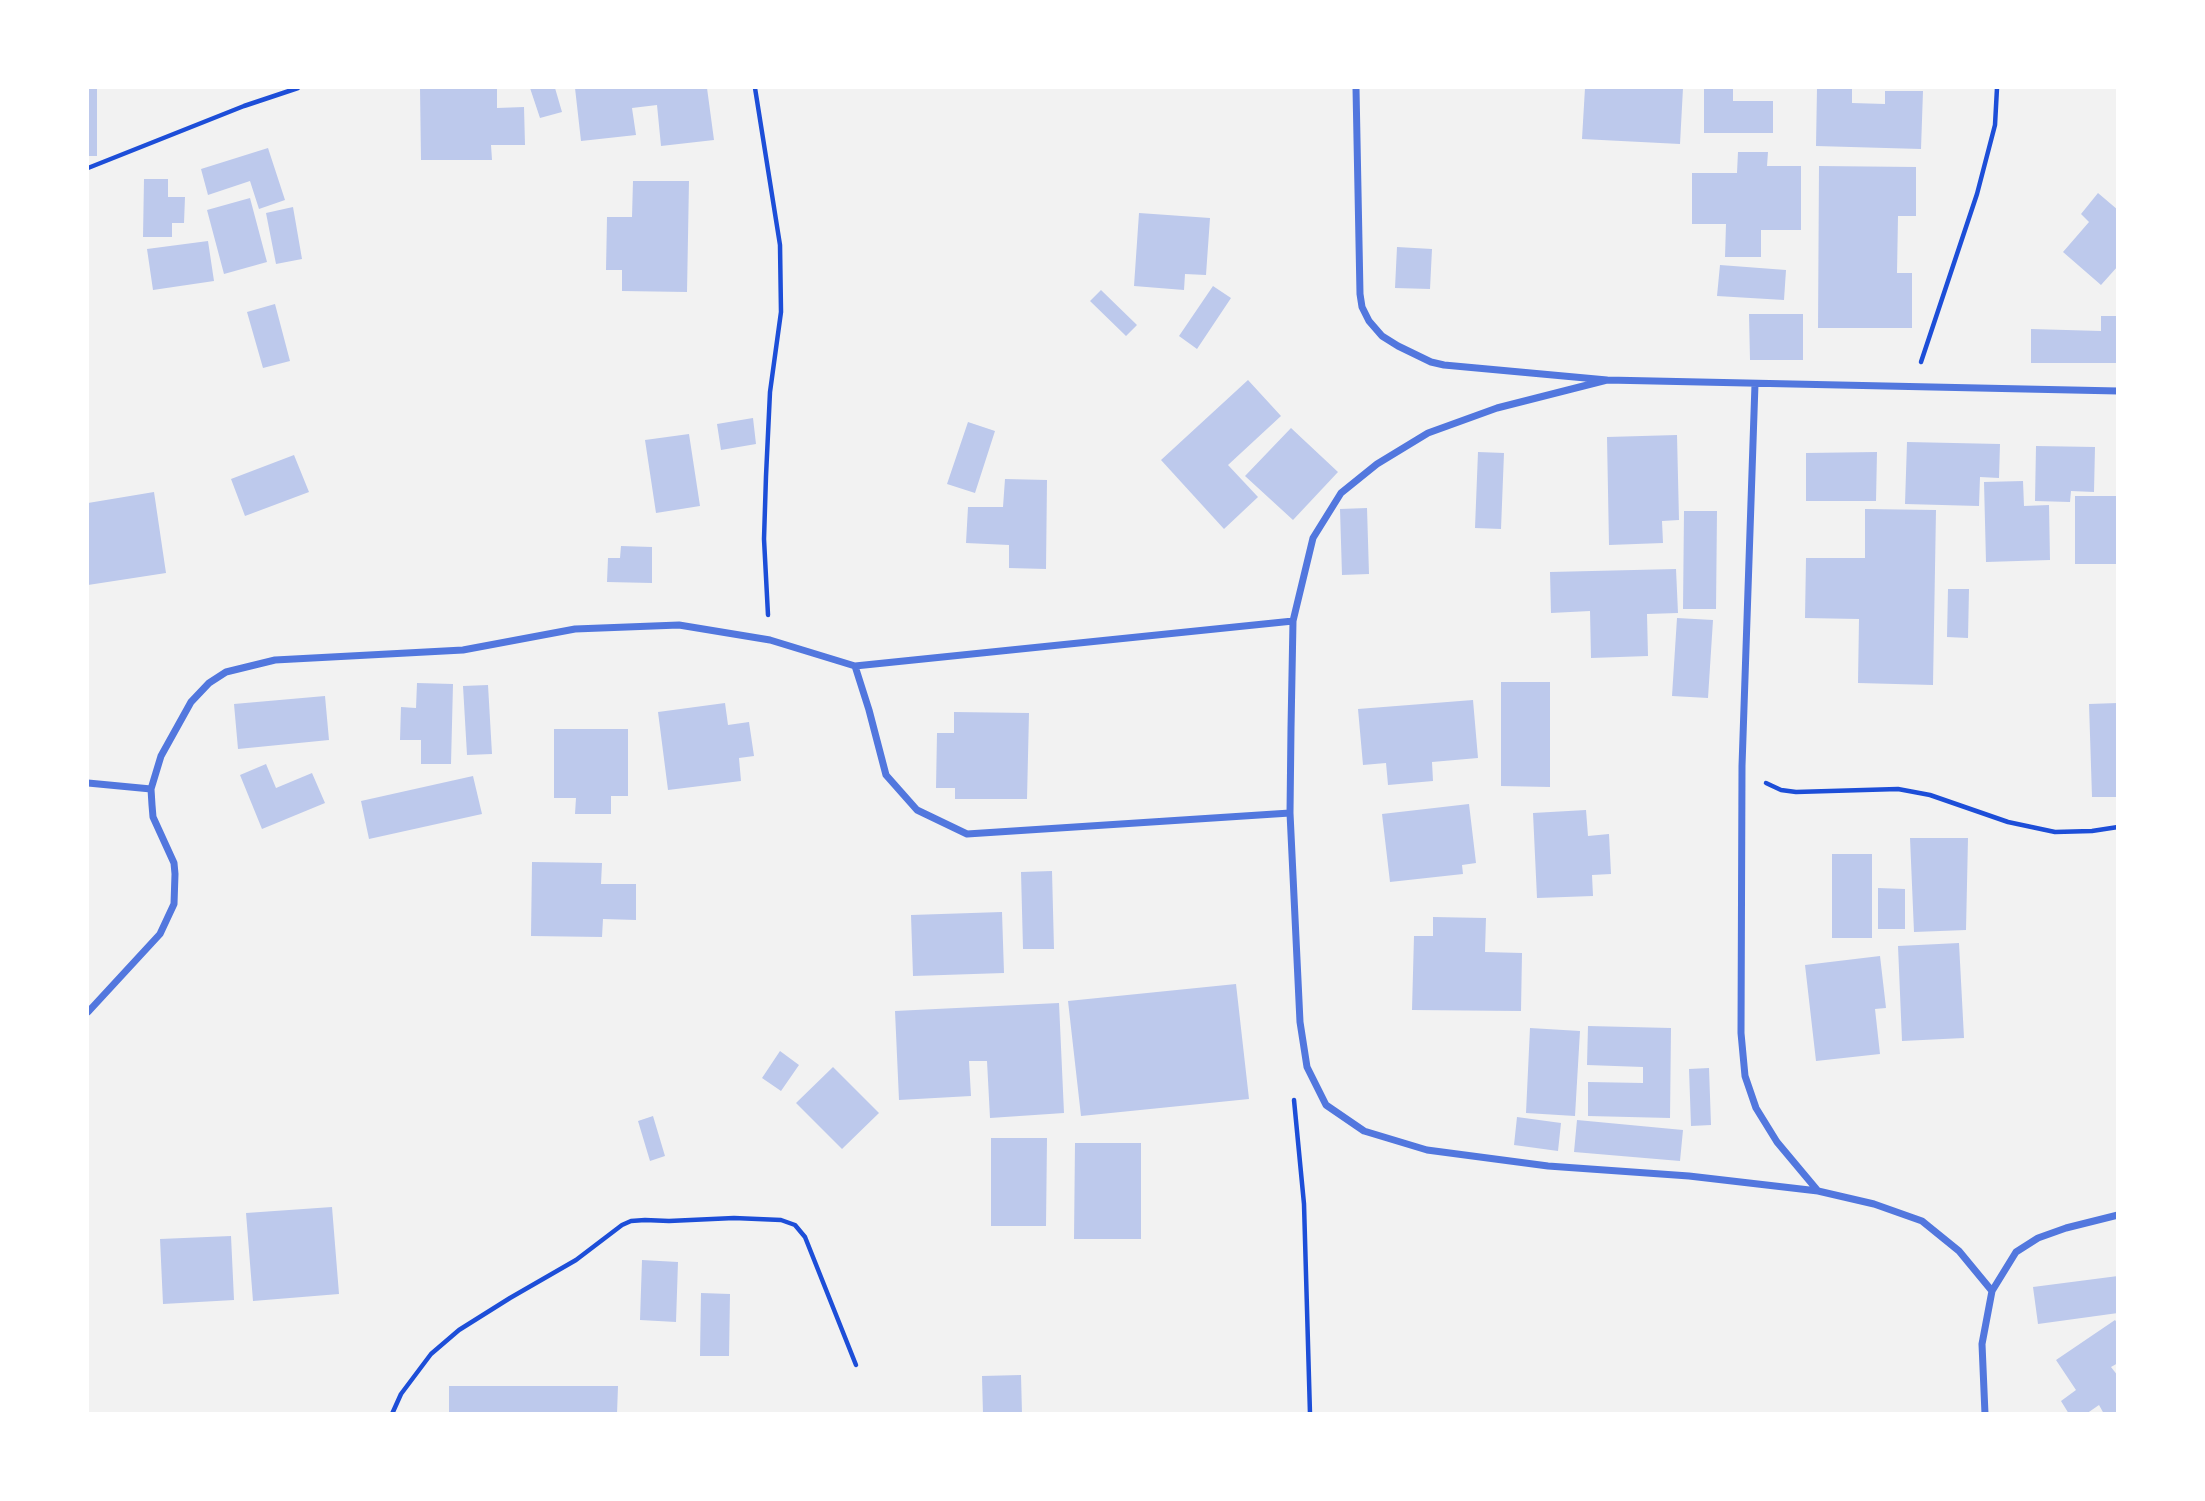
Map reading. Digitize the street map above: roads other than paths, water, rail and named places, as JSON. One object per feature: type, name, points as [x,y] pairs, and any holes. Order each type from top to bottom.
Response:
[{"type":"street","points":[[1356,88],[1360,295],[1363,307],[1369,321],[1382,336],[1431,362],[1607,380],[2118,391]]},
{"type":"street","points":[[1607,380],[1497,408],[1428,433],[1377,464],[1341,493],[1313,538],[1293,621],[1290,813],[1300,1022],[1307,1067],[1326,1105],[1364,1131],[1427,1150],[1548,1166],[1689,1176],[1818,1191],[1874,1204],[1922,1221],[1959,1251],[1992,1291]]},
{"type":"street","points":[[1755,384],[1746,586],[1742,766],[1741,1033],[1745,1076],[1756,1108],[1777,1142],[1818,1191]]},
{"type":"street","points":[[88,1012],[160,934],[174,904],[174,863],[153,817],[151,789],[161,756],[191,702],[209,683],[226,672],[275,660],[463,650],[588,628],[679,625],[770,640],[855,666],[1293,621]]},
{"type":"street","points":[[855,666],[886,775],[917,810],[967,834],[1290,813]]},
{"type":"street","points":[[88,783],[151,789]]},
{"type":"street","points":[[1985,1413],[1982,1344],[1992,1291],[2016,1252],[2038,1238],[2118,1215]]}]
